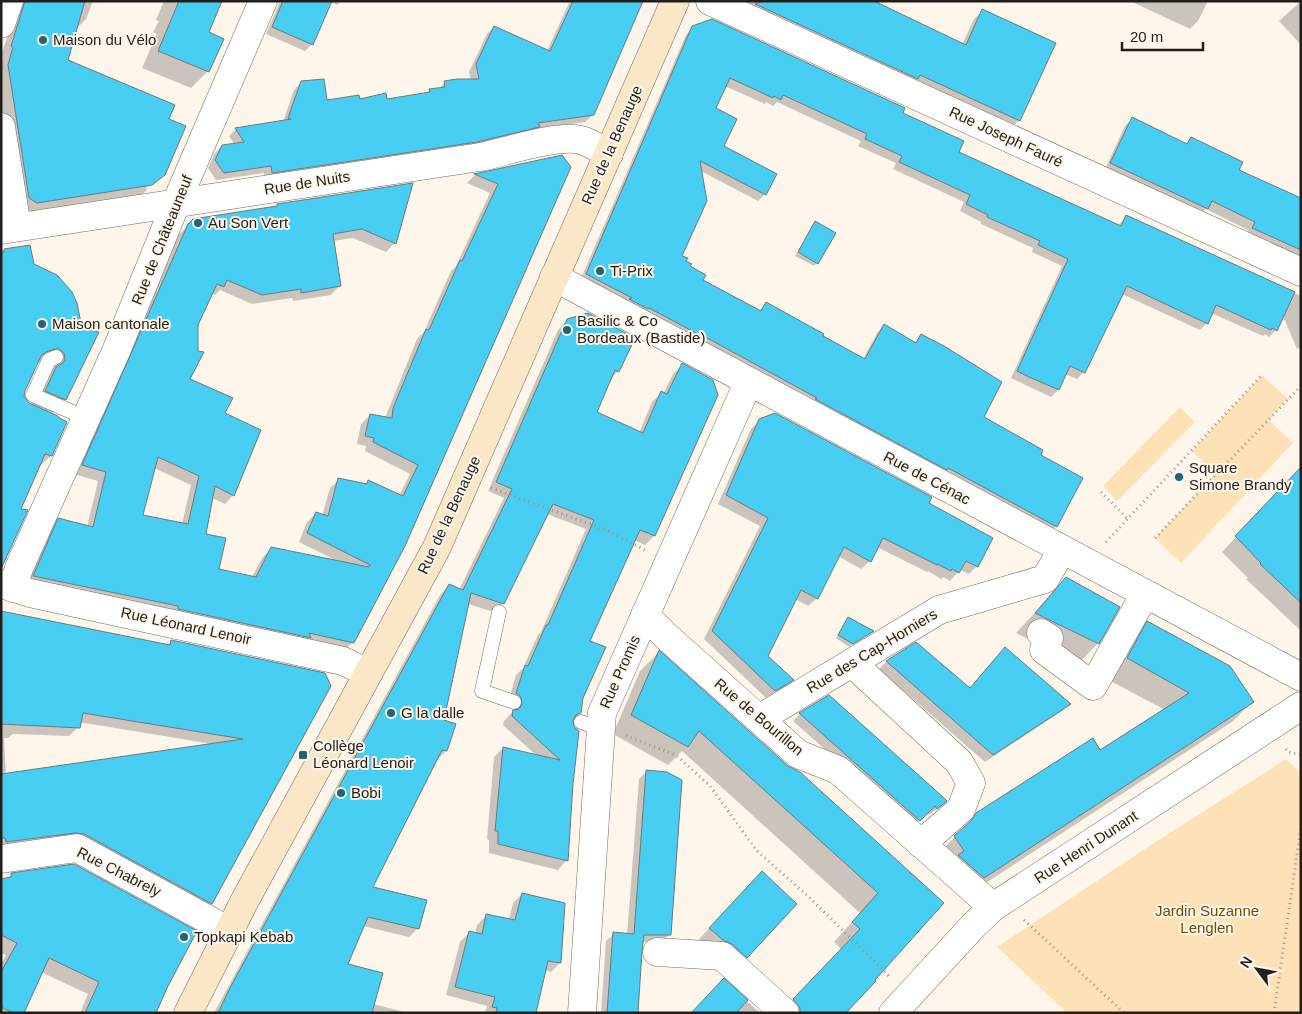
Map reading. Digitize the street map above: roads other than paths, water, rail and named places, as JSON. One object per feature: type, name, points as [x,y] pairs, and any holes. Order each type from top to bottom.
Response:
[{"type":"main road","name":"Rue de la Benauge","points":[[188,1013],[229,931],[437,547],[675,1]]},
{"type":"street","points":[[1,24],[9,1]]},
{"type":"street","name":"Rue de Châteauneuf","points":[[7,586],[19,568],[117,349],[176,203],[262,1]]},
{"type":"street","name":"Rue Joseph Fauré","points":[[710,1],[1301,272]]},
{"type":"street","points":[[1,127],[9,229]]},
{"type":"street","name":"Rue de Nuits","points":[[9,229],[480,157],[555,140],[579,140],[609,154]]},
{"type":"street","name":"Rue de Cénac","points":[[554,277],[748,383],[1301,677]]},
{"type":"street","name":"Rue Promis","points":[[582,1013],[591,725],[602,713],[748,383]]},
{"type":"street","name":"Rue des Cap-Horniers","points":[[759,719],[939,610],[1045,579],[1062,550]]},
{"type":"street","name":"Rue Léonard Lenoir","points":[[7,586],[343,661],[368,673]]},
{"type":"street","points":[[1041,633],[1049,638],[1044,650],[1093,686],[1145,594]]},
{"type":"street","name":"Rue de Bourillon","points":[[645,615],[798,754],[838,770],[922,844],[999,904]]},
{"type":"street","points":[[852,663],[959,762],[972,783],[961,809],[922,844]]},
{"type":"street","name":"Rue Henri Dunant","points":[[901,1004],[974,925],[999,904],[1301,706]]},
{"type":"street","name":"Rue Chabrely","points":[[1,859],[77,848],[229,931]]},
{"type":"street","points":[[657,952],[722,956],[784,1013]]},
{"type":"lane","points":[[56,357],[49,360],[33,395],[86,418]]},
{"type":"lane","points":[[499,612],[482,691],[514,702]]},
{"type":"place","name":"Maison du Vélo","points":[[43,40]]},
{"type":"place","name":"Au Son Vert","points":[[198,223]]},
{"type":"place","name":"Ti-Prix","points":[[600,271]]},
{"type":"place","name":"Maison cantonale","points":[[42,324]]},
{"type":"place","name":"Basilic & Co Bordeaux (Bastide)","points":[[567,330]]},
{"type":"place","name":"Square Simone Brandy","points":[[1179,477]]},
{"type":"place","name":"G la dalle","points":[[391,713]]},
{"type":"place","name":"Collège Léonard Lenoir","points":[[303,755]]},
{"type":"place","name":"Bobi","points":[[341,793]]},
{"type":"place","name":"Topkapi Kebab","points":[[184,937]]},
{"type":"park label","name":"Jardin Suzanne Lenglen","points":[[1207,920]]}]
